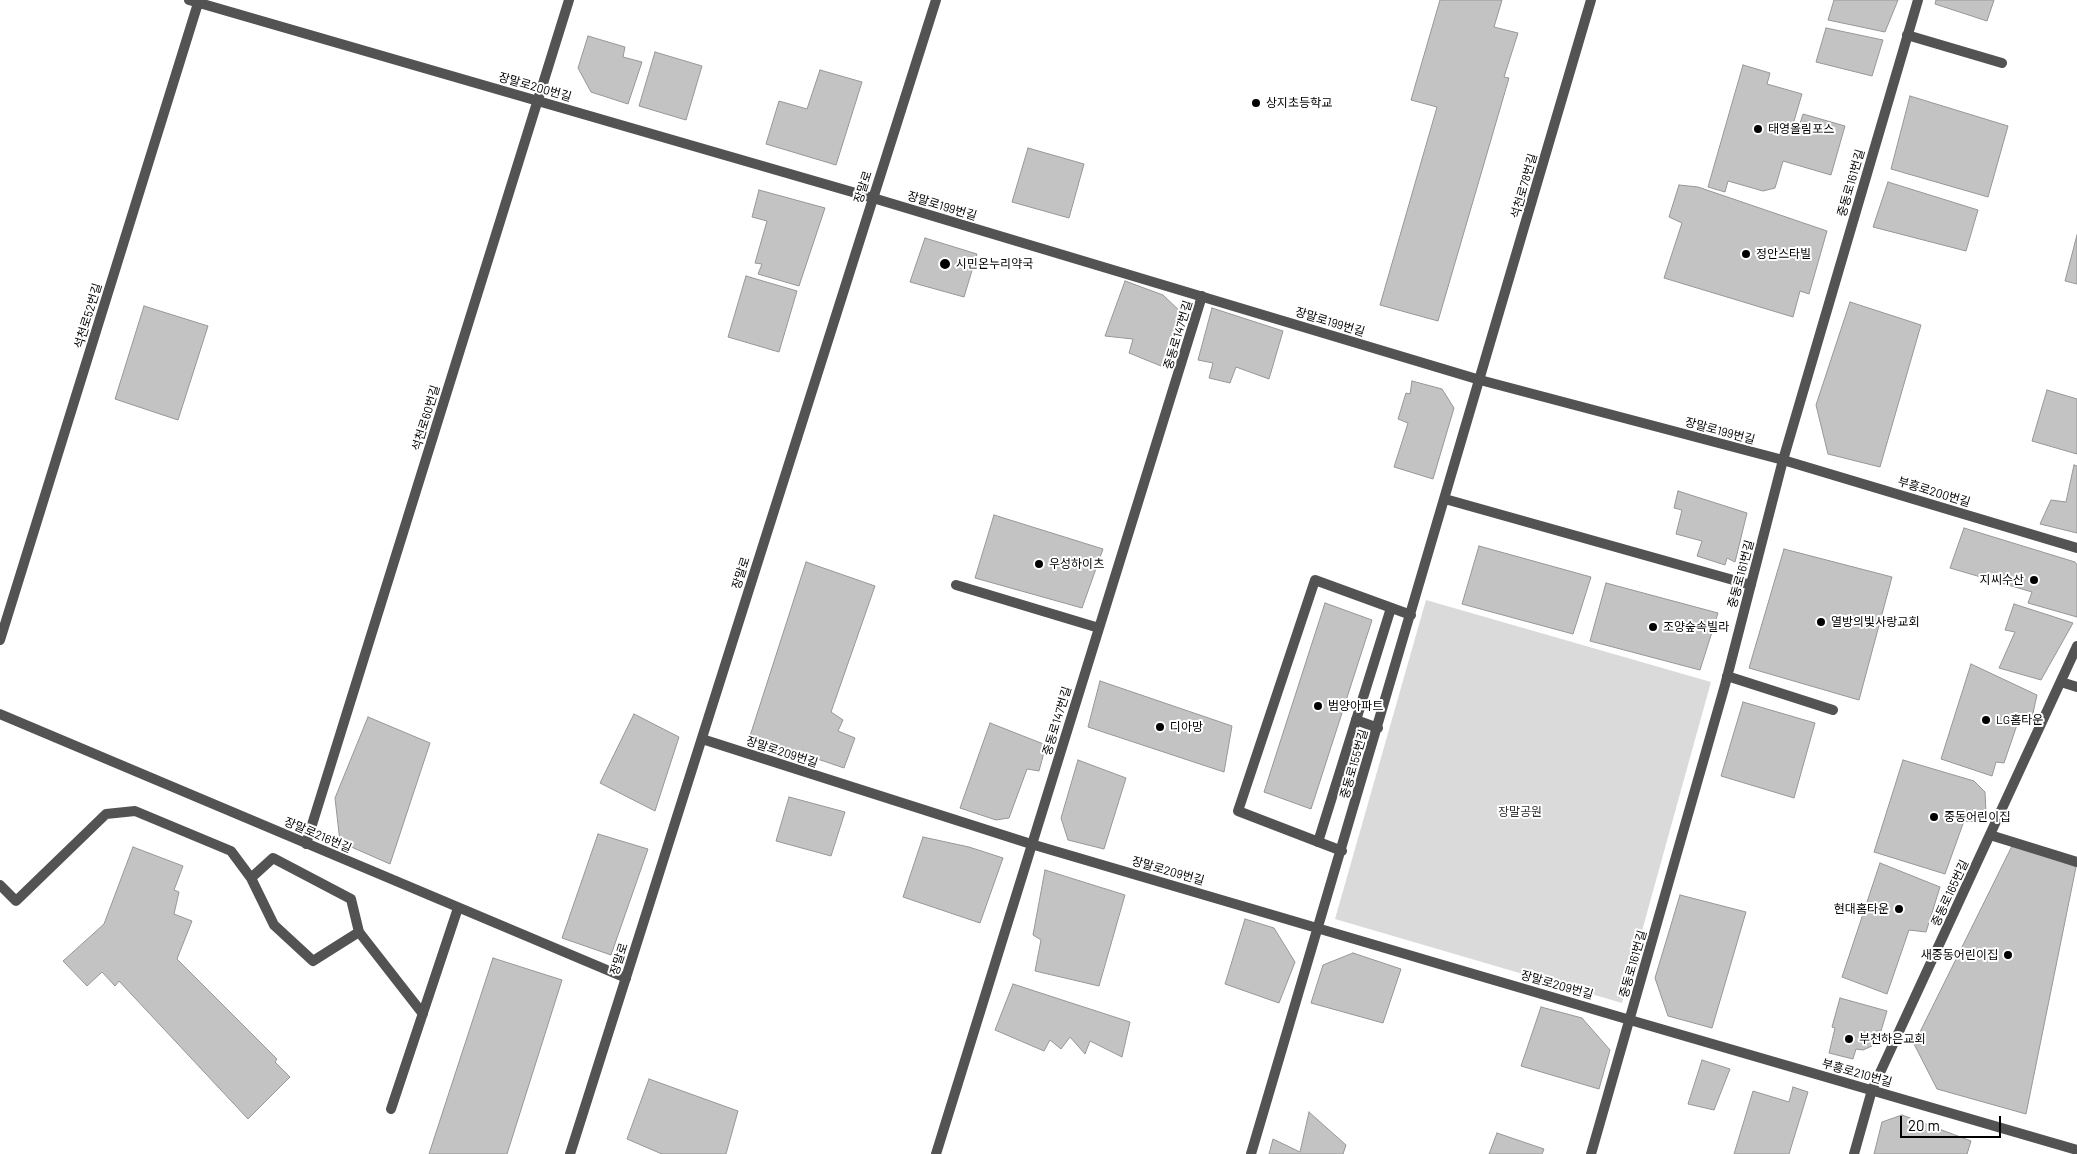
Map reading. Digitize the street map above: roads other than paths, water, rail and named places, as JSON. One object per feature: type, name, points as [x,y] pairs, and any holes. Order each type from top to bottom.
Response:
[{"type":"street","name":"석천로60번길","points":[[306,844],[569,0]]},
{"type":"street","name":"장말로","points":[[570,1154],[936,0]]},
{"type":"street","name":"석천로78번길","points":[[1480,380],[1592,0]]},
{"type":"street","name":"중동로161번길","points":[[1590,1154],[1630,1020],[1727,676],[1783,460],[1918,0]]},
{"type":"street","name":"장말로200번길","points":[[196,1],[873,198]]},
{"type":"street","name":"석천로52번길","points":[[0,640],[196,1]]},
{"type":"street","points":[[1907,35],[2002,63]]},
{"type":"street","name":"장말로199번길","points":[[873,198],[1480,380],[1783,460]]},
{"type":"street","name":"중동로147번길","points":[[936,1154],[1202,296]]},
{"type":"street","name":"중동로155번길","points":[[1251,1154],[1480,380]]},
{"type":"street","name":"부흥로200번길","points":[[1783,460],[2077,548]]},
{"type":"street","points":[[1444,499],[1751,585]]},
{"type":"street","points":[[1342,851],[1238,811],[1315,580],[1411,615]]},
{"type":"street","points":[[956,585],[1099,628]]},
{"type":"street","points":[[1318,842],[1391,608]]},
{"type":"street","name":"중동로165번길","points":[[1854,1154],[1872,1090],[2077,646]]},
{"type":"street","points":[[1727,676],[1833,710]]},
{"type":"street","points":[[2061,682],[2077,687]]},
{"type":"street","name":"장말로216번길","points":[[0,714],[626,978]]},
{"type":"street","points":[[1357,720],[1378,728]]},
{"type":"street","name":"장말로209번길","points":[[702,739],[1031,844],[1630,1020]]},
{"type":"street","points":[[0,885],[16,901],[106,814],[135,811],[231,851],[251,878],[274,925],[313,961],[359,932]]},
{"type":"street","points":[[1990,835],[2077,862]]},
{"type":"street","points":[[251,878],[273,858],[350,899],[359,932],[423,1014]]},
{"type":"street","points":[[391,1109],[458,908]]},
{"type":"street","name":"부흥로210번길","points":[[1630,1020],[2077,1150]]},
{"type":"place","name":"상지초등학교","points":[[1256,103]]},
{"type":"place","name":"태영올림포스","points":[[1758,129]]},
{"type":"place","name":"정안스타빌","points":[[1746,254]]},
{"type":"place","name":"시민온누리약국","points":[[945,264]]},
{"type":"place","name":"우성하이츠","points":[[1039,564]]},
{"type":"place","name":"지씨수산","points":[[2034,580]]},
{"type":"place","name":"열방의빛사랑교회","points":[[1821,622]]},
{"type":"place","name":"조양숲속빌라","points":[[1653,627]]},
{"type":"place","name":"범양아파트","points":[[1318,706]]},
{"type":"place","name":"LG홈타운","points":[[1986,720]]},
{"type":"place","name":"디아망","points":[[1160,727]]},
{"type":"place","name":"중동어린이집","points":[[1934,817]]},
{"type":"place","name":"현대홈타운","points":[[1899,909]]},
{"type":"place","name":"새중동어린이집","points":[[2008,955]]},
{"type":"place","name":"부천하은교회","points":[[1849,1039]]},
{"type":"park label","name":"장말공원","points":[[1520,812]]}]
